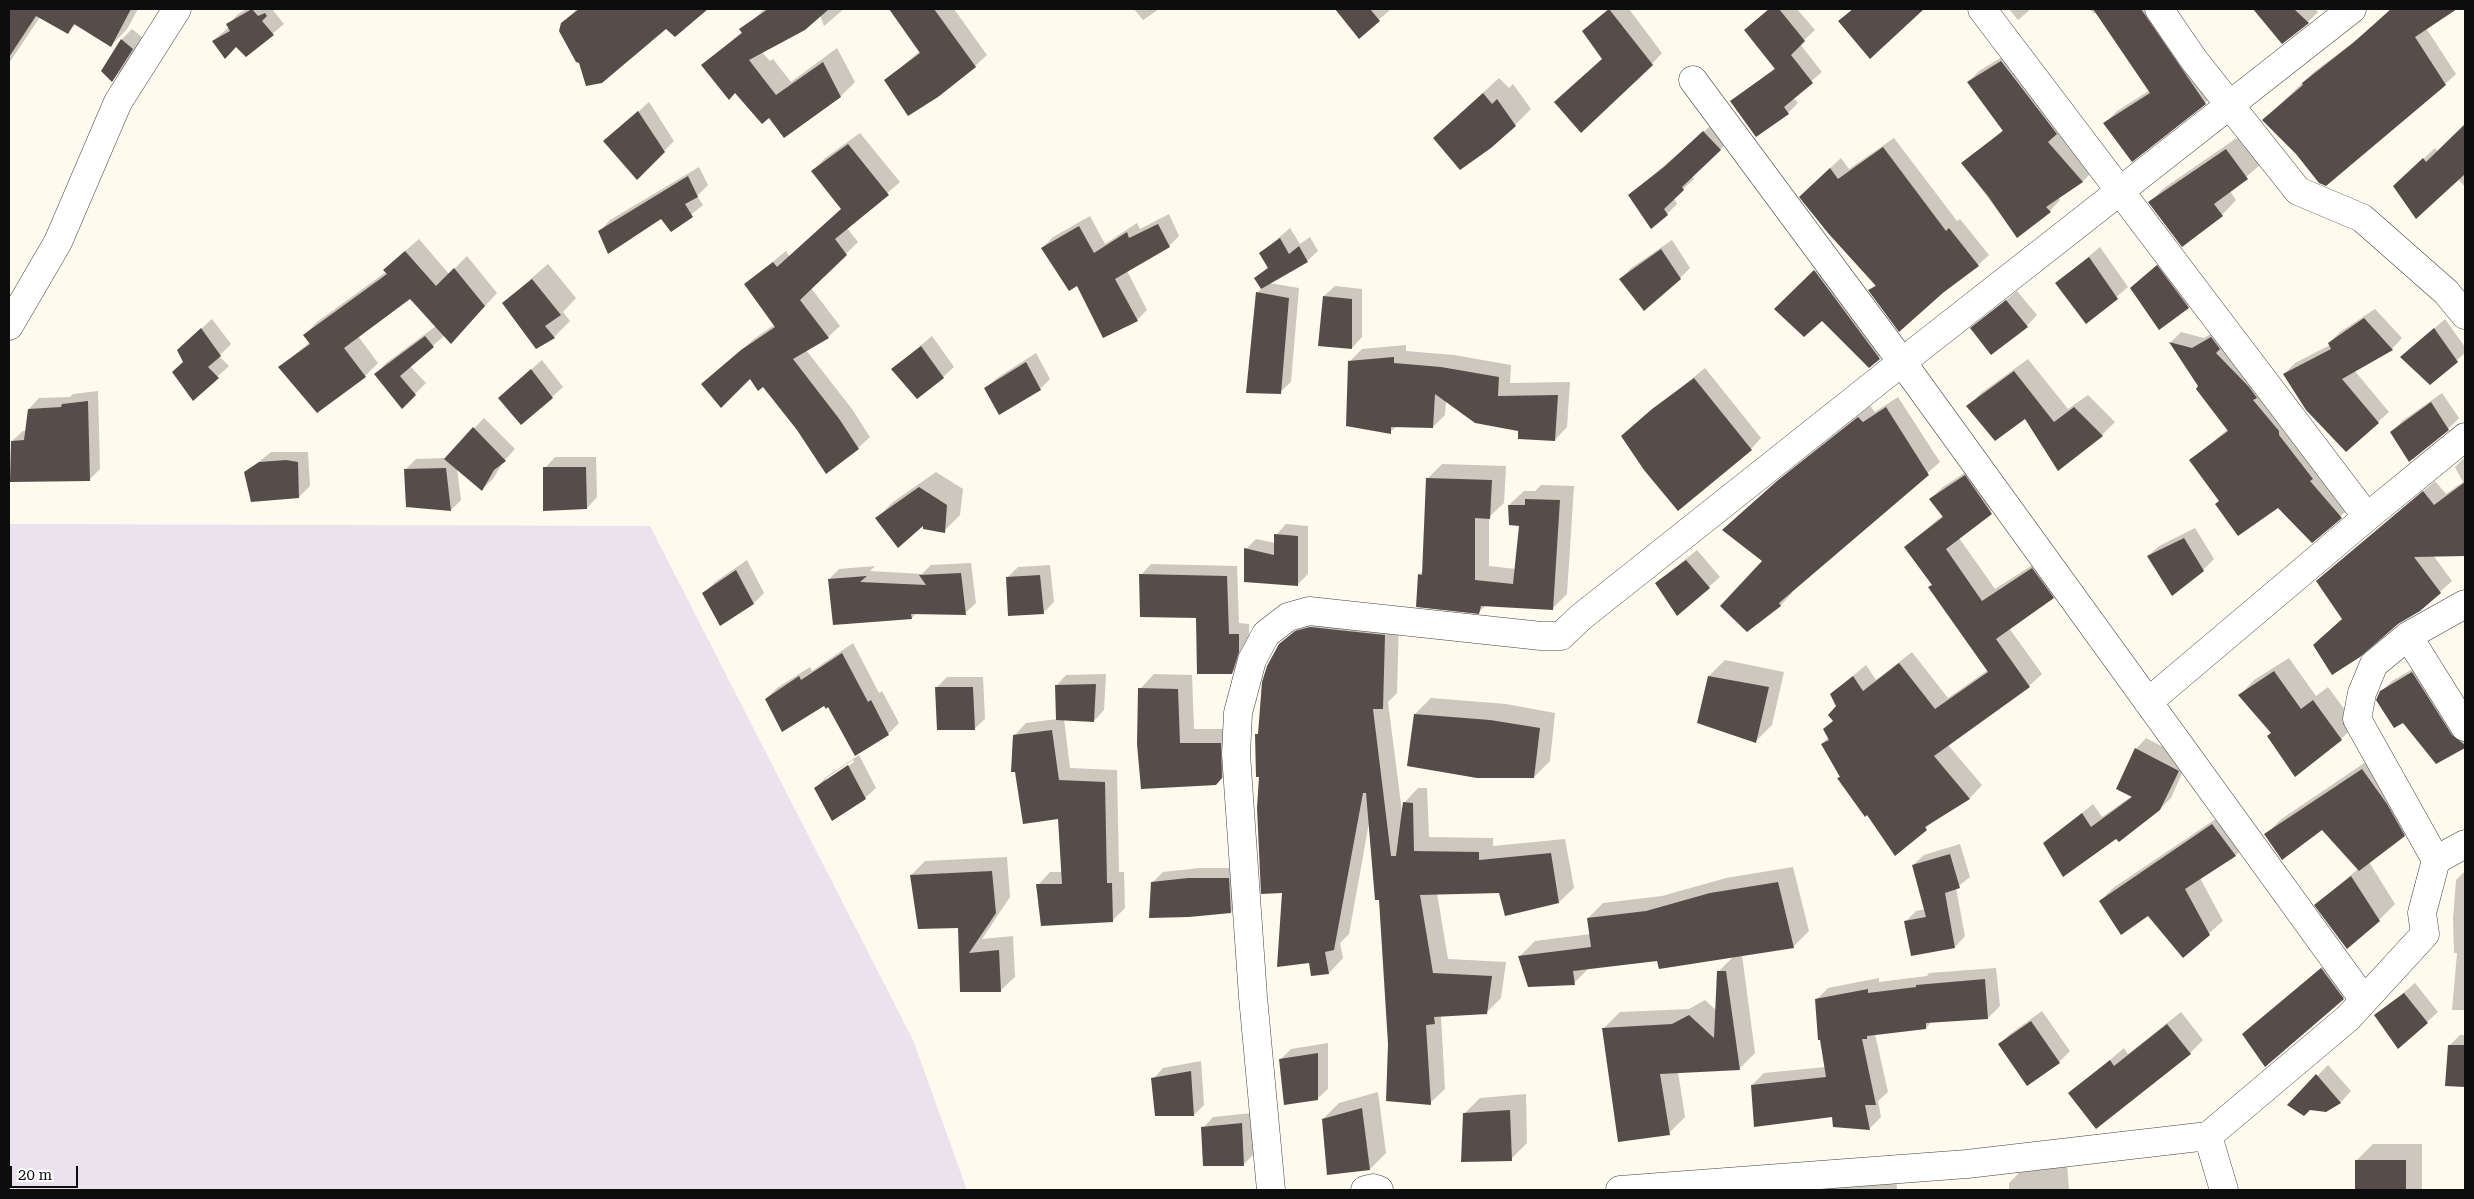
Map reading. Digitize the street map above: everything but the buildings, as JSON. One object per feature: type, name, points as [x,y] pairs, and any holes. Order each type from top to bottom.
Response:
[{"type":"street","points":[[1982,9],[2367,517]]},
{"type":"street","points":[[2159,9],[2194,60],[2298,191],[2362,218],[2446,292],[2465,315]]},
{"type":"street","points":[[1271,1190],[1253,997],[1236,754],[1238,713],[1252,660],[1266,634],[1288,617],[1309,611],[1541,636],[1561,636],[1589,610],[2230,103],[2352,9]]},
{"type":"street","points":[[9,326],[58,242],[118,102],[164,14]]},
{"type":"street","points":[[1693,80],[1902,362],[2364,1000]]},
{"type":"street","points":[[2148,702],[2465,437]]},
{"type":"street","points":[[1620,1190],[1967,1164],[2208,1136],[2348,1018],[2425,934],[2422,913],[2436,860],[2357,719],[2362,693],[2374,664],[2408,636],[2465,604]]},
{"type":"street","points":[[2408,636],[2465,727]]},
{"type":"street","points":[[2436,860],[2465,844]]},
{"type":"street","points":[[2208,1136],[2224,1190]]},
{"type":"street","points":[[1365,1190],[1373,1188],[1379,1190]]},
{"type":"shaded area","points":[[9,524],[650,526],[913,1040],[967,1190],[9,1190]]}]
